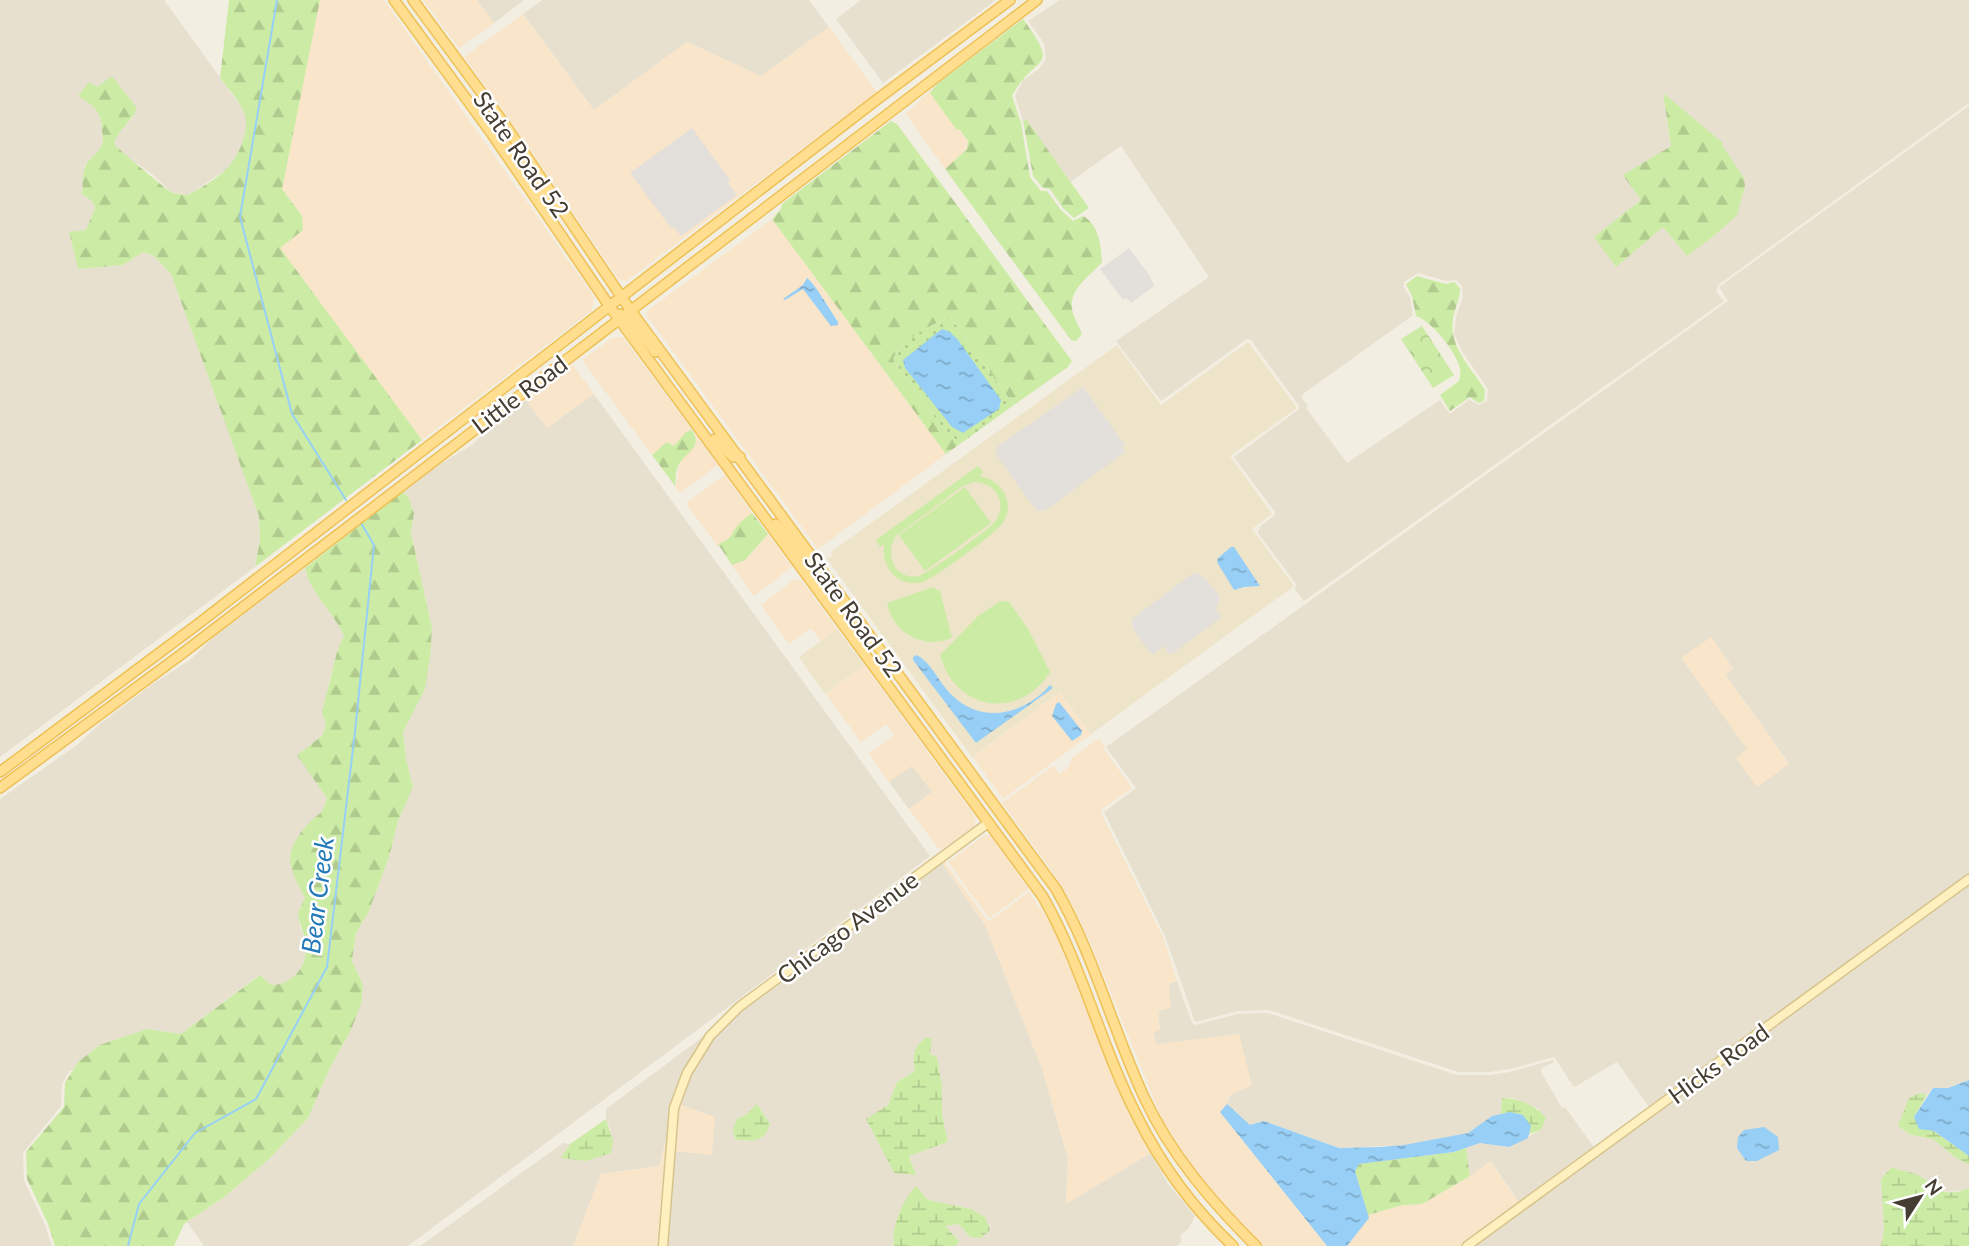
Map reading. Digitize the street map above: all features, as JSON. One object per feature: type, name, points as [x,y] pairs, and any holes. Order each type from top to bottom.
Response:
[{"type":"main road","name":"State Road 52","points":[[394,0],[494,137],[610,307],[625,316],[654,351],[671,364],[1057,891],[1090,957],[1144,1097],[1166,1138],[1196,1182],[1256,1246]]},
{"type":"main road","name":"State Road 52","points":[[413,0],[536,171],[622,298],[625,316],[693,419],[1043,897],[1062,930],[1136,1116],[1167,1168],[1208,1220],[1233,1246]]},
{"type":"main road","name":"Little Road","points":[[0,772],[198,624],[876,100],[1010,0]]},
{"type":"main road","name":"Little Road","points":[[0,788],[179,656],[1037,0]]},
{"type":"main road","points":[[494,137],[507,146],[526,170],[536,171]]},
{"type":"main road","points":[[524,181],[532,180],[555,211],[566,218]]},
{"type":"main road","points":[[693,419],[704,426],[726,452],[733,457],[740,457],[737,478]]},
{"type":"main road","points":[[755,503],[787,535],[803,556],[813,558]]},
{"type":"main road","points":[[802,568],[815,572],[846,613],[858,619]]},
{"type":"main road","points":[[1208,1220],[1221,1211]]},
{"type":"street","name":"Chicago Avenue","points":[[663,1246],[674,1108],[687,1073],[710,1036],[739,1007],[988,822]]},
{"type":"street","name":"Hicks Road","points":[[1466,1246],[1969,879]]},
{"type":"shaded area","points":[[0,0],[164,0],[242,108],[246,117],[246,129],[241,149],[230,167],[188,195],[171,192],[152,174],[119,151],[114,144],[116,136],[134,116],[112,76],[78,96],[95,107],[101,116],[103,144],[85,165],[82,194],[92,201],[95,208],[90,224],[86,230],[69,233],[78,269],[123,265],[142,252],[153,255],[171,274],[252,494],[259,516],[260,540],[255,567],[0,757]]},
{"type":"shaded area","points":[[320,0],[384,0],[594,297],[592,310],[422,440],[279,248],[303,230],[302,216],[282,189]]},
{"type":"shaded area","points":[[423,0],[477,0],[494,23],[459,48]]},
{"type":"shaded area","points":[[477,0],[524,0],[494,23]]},
{"type":"shaded area","points":[[542,0],[809,0],[829,27],[761,76],[687,42],[594,110],[523,14]]},
{"type":"shaded area","points":[[861,0],[996,0],[883,83],[836,19]]},
{"type":"shaded area","points":[[1060,0],[1969,0],[1969,103],[1718,285],[1716,292],[1724,301],[1304,601],[1295,589],[1296,584],[1258,533],[1260,526],[1274,516],[1275,512],[1234,457],[1298,410],[1299,406],[1251,340],[1247,339],[1161,401],[1116,341],[1209,277],[1121,146],[1070,182],[1026,120],[1023,121],[1015,96],[1023,80],[1039,69],[1046,59],[1044,43],[1028,21]],"holes":[[[1663,94],[1721,144],[1744,178],[1687,256],[1663,227],[1594,237],[1641,200],[1671,147]],[[1418,273],[1446,281],[1456,280],[1462,286],[1463,297],[1454,334],[1463,353],[1488,389],[1487,401],[1479,405],[1469,400],[1451,413],[1440,400],[1347,463],[1306,408],[1308,406],[1302,398],[1303,394],[1413,315],[1410,297],[1403,286],[1404,282]]]},
{"type":"shaded area","points":[[523,14],[594,110],[687,42],[761,76],[829,27],[877,92],[627,281],[619,280],[464,57]]},
{"type":"shaded area","points":[[937,84],[930,93],[968,141],[967,149],[945,169],[906,114]]},
{"type":"shaded area","points":[[1969,106],[1969,874],[1649,1107],[1617,1062],[1574,1087],[1554,1057],[1510,1069],[1458,1072],[1269,1010],[1238,1011],[1195,1022],[1165,936],[1104,812],[1136,788],[1106,747],[1728,301],[1719,287]],"holes":[[[1681,658],[1733,669],[1725,674],[1789,763]]]},
{"type":"shaded area","points":[[692,128],[730,180],[728,183],[737,195],[681,236],[674,227],[671,228],[630,173]]},
{"type":"shaded area","points":[[772,219],[946,454],[818,549],[647,316],[647,311]]},
{"type":"shaded area","points":[[1129,248],[1150,276],[1154,286],[1131,303],[1127,298],[1123,300],[1100,269]]},
{"type":"shaded area","points":[[623,337],[692,430],[674,446],[652,455],[582,360],[612,338]]},
{"type":"shaded area","points":[[1248,342],[1297,408],[1230,456],[1272,514],[1252,529],[1294,586],[1091,734],[1060,692],[972,757],[827,559],[833,555],[831,552],[1117,345],[1161,405]]},
{"type":"shaded area","points":[[573,365],[594,394],[547,428],[526,400]]},
{"type":"shaded area","points":[[1083,387],[1125,445],[1122,448],[1125,452],[1046,510],[1040,511],[1035,509],[997,456],[996,450]]},
{"type":"shaded area","points":[[594,394],[930,856],[408,1246],[204,1246],[187,1222],[223,1198],[269,1159],[308,1118],[330,1068],[351,1030],[363,985],[352,961],[356,933],[369,911],[389,857],[398,821],[413,787],[403,732],[412,712],[432,628],[411,533],[414,513],[408,496],[402,492],[435,467],[472,445],[492,425],[526,400],[547,428]]},
{"type":"shaded area","points":[[695,434],[718,465],[680,493],[674,486],[679,464],[696,442]]},
{"type":"shaded area","points":[[725,475],[752,513],[738,525],[736,532],[729,539],[718,547],[686,503]]},
{"type":"shaded area","points":[[768,534],[792,567],[754,596],[730,563],[732,565],[751,554]]},
{"type":"shaded area","points":[[305,568],[306,574],[344,635],[329,680],[326,725],[322,736],[327,798],[322,814],[310,822],[299,886],[305,898],[299,923],[305,939],[306,955],[298,975],[283,985],[271,985],[259,975],[181,1034],[147,1029],[78,1062],[62,1084],[61,1106],[23,1153],[24,1180],[52,1246],[0,1246],[0,799],[77,745],[154,683],[190,660],[214,637]]},
{"type":"shaded area","points":[[1197,573],[1207,580],[1220,597],[1216,609],[1222,617],[1170,655],[1164,646],[1152,655],[1135,632],[1132,619]]},
{"type":"shaded area","points":[[795,579],[801,580],[837,629],[821,641],[811,628],[789,644],[761,605]]},
{"type":"shaded area","points":[[837,629],[864,665],[825,694],[799,657]]},
{"type":"shaded area","points":[[1711,637],[1733,668],[1725,674],[1789,764],[1757,787],[1736,758],[1747,749],[1681,658]]},
{"type":"shaded area","points":[[864,665],[976,818],[974,826],[943,849],[939,849],[909,809],[932,792],[912,766],[889,782],[869,754],[894,735],[886,724],[861,742],[826,694]]},
{"type":"shaded area","points":[[1060,692],[1091,734],[1003,799],[973,757]]},
{"type":"shaded area","points":[[1099,738],[1132,788],[1102,809],[1101,813],[1163,937],[1177,981],[1169,984],[1171,1008],[1158,1011],[1160,1030],[1153,1033],[1157,1044],[1239,1034],[1252,1085],[1228,1096],[1227,1104],[1220,1112],[1327,1246],[1263,1246],[1199,1177],[1162,1119],[1092,946],[1072,905],[1049,867],[1001,801],[1005,801],[1053,766],[1059,774],[1069,767],[1072,758]]},
{"type":"shaded area","points":[[912,765],[932,792],[909,809],[889,782]]},
{"type":"shaded area","points":[[985,835],[990,836],[1029,889],[989,918],[948,862]]},
{"type":"shaded area","points":[[946,860],[946,864],[987,920],[991,920],[1029,892],[1053,927],[1075,971],[1127,1111],[1151,1153],[1066,1204],[1068,1159],[1042,1069],[986,927],[942,863],[885,903]]},
{"type":"shaded area","points":[[942,863],[986,927],[1042,1069],[1068,1159],[1066,1204],[1151,1153],[1168,1184],[1195,1216],[1189,1228],[1181,1235],[1181,1243],[1176,1246],[956,1246],[959,1241],[944,1226],[959,1224],[970,1237],[971,1209],[928,1200],[925,1196],[893,1238],[894,1246],[667,1246],[673,1151],[712,1154],[679,1104],[690,1074],[712,1038],[740,1010]],"holes":[[[930,1054],[937,1057],[942,1086],[942,1115],[948,1142],[909,1156],[916,1174],[867,1120],[888,1105],[897,1082],[915,1071],[913,1062]]]},
{"type":"shaded area","points":[[1969,883],[1969,1080],[1948,1088],[1933,1088],[1927,1095],[1920,1093],[1911,1135],[1933,1139],[1969,1165],[1969,1189],[1948,1192],[1935,1189],[1916,1174],[1881,1179],[1884,1229],[1881,1246],[1471,1246]]},
{"type":"shaded area","points":[[1177,981],[1195,1025],[1238,1014],[1268,1013],[1457,1075],[1510,1072],[1553,1060],[1554,1062],[1542,1068],[1541,1072],[1562,1108],[1565,1107],[1593,1146],[1597,1147],[1520,1204],[1491,1161],[1470,1176],[1466,1148],[1480,1143],[1509,1147],[1541,1130],[1539,1109],[1513,1098],[1502,1098],[1501,1114],[1492,1116],[1468,1133],[1404,1145],[1339,1148],[1264,1121],[1250,1126],[1227,1104],[1243,1057],[1239,1034],[1157,1045],[1153,1032],[1160,1030],[1158,1011],[1169,984]]},
{"type":"shaded area","points":[[708,1033],[684,1073],[659,1166],[601,1174],[573,1246],[420,1246],[563,1143],[570,1144],[562,1157],[611,1131],[606,1119],[606,1109]]},
{"type":"shaded area","points":[[679,1104],[715,1117],[712,1155],[673,1151]]},
{"type":"shaded area","points":[[670,1125],[660,1246],[573,1246],[601,1174],[659,1166]]},
{"type":"shaded area","points":[[1490,1161],[1520,1204],[1462,1246],[1347,1246],[1368,1215],[1403,1205],[1422,1204]]},
{"type":"green space","points":[[229,0],[320,0],[282,189],[302,216],[303,230],[280,248],[422,440],[255,567],[260,540],[259,516],[171,274],[153,255],[143,252],[123,265],[78,269],[69,232],[86,230],[95,208],[92,201],[82,194],[85,168],[103,140],[99,114],[93,106],[78,96],[89,82],[97,87],[112,76],[137,108],[114,144],[171,192],[188,195],[216,178],[230,165],[245,134],[246,118],[237,100],[220,78]]},
{"type":"green space","points":[[1023,19],[1035,36],[1043,55],[1012,96],[1021,123],[1030,177],[1041,191],[1047,191],[1073,221],[1083,216],[1093,225],[1101,249],[1102,262],[1080,284],[1073,297],[1073,313],[1082,334],[1076,341],[1071,340],[945,169],[967,149],[968,141],[930,93],[937,84]]},
{"type":"green space","points":[[1663,93],[1723,143],[1744,178],[1745,186],[1737,215],[1687,256],[1663,227],[1616,267],[1594,237],[1641,200],[1623,175],[1671,146]]},
{"type":"green space","points":[[1026,119],[1089,208],[1074,218],[1050,189],[1043,188],[1033,176],[1023,121]]},
{"type":"green space","points":[[891,121],[897,124],[1072,361],[1068,367],[1014,405],[949,319],[917,334],[901,347],[893,360],[942,427],[960,444],[946,454],[772,219],[783,203]]},
{"type":"green space","points":[[1417,276],[1446,284],[1454,282],[1460,288],[1453,320],[1454,340],[1485,390],[1484,401],[1478,403],[1470,397],[1450,411],[1440,395],[1459,381],[1460,369],[1443,338],[1416,316],[1412,296],[1406,284]]},
{"type":"green space","points":[[949,319],[1014,405],[960,444],[942,427],[893,360],[902,346],[917,334],[933,324]]},
{"type":"green space","points":[[1422,326],[1454,375],[1433,388],[1401,339]]},
{"type":"green space","points":[[692,430],[695,445],[679,464],[675,486],[652,455],[667,442],[674,446],[686,432]]},
{"type":"green space","points":[[978,466],[983,472],[979,476],[1000,487],[1007,500],[1006,516],[997,529],[951,565],[923,582],[906,582],[893,574],[885,561],[884,544],[880,547],[876,540]],"holes":[[[973,482],[985,484],[997,494],[1000,511],[994,523],[957,552],[918,576],[910,576],[897,570],[891,557],[896,536],[963,486]]]},
{"type":"green space","points":[[965,487],[991,523],[925,571],[899,535]]},
{"type":"green space","points":[[402,492],[408,496],[414,513],[411,533],[432,628],[430,657],[425,689],[403,732],[413,787],[398,821],[389,857],[369,911],[356,933],[352,961],[363,985],[361,1004],[351,1030],[330,1068],[308,1118],[269,1159],[223,1198],[184,1224],[174,1246],[55,1246],[27,1179],[26,1152],[64,1107],[65,1083],[78,1062],[100,1045],[147,1029],[181,1034],[260,975],[271,985],[280,984],[294,977],[303,964],[306,949],[298,913],[305,898],[292,868],[291,852],[300,834],[322,812],[327,798],[297,755],[322,736],[326,725],[322,712],[344,635],[312,586],[305,568]]},
{"type":"green space","points":[[752,513],[768,534],[745,560],[732,565],[718,544],[729,538]]},
{"type":"green space","points":[[933,587],[940,591],[952,638],[930,642],[911,636],[903,630],[890,614],[887,603]]},
{"type":"green space","points":[[1000,601],[1009,602],[1027,627],[1050,672],[1037,688],[1022,698],[1006,703],[989,703],[973,698],[959,688],[948,674],[940,655],[977,617]]},
{"type":"green space","points":[[927,1037],[932,1039],[930,1054],[937,1057],[942,1086],[942,1115],[948,1142],[909,1156],[916,1175],[894,1173],[866,1119],[888,1105],[897,1082],[915,1071],[915,1052]]},
{"type":"green space","points":[[1920,1093],[1927,1095],[1914,1117],[1969,1156],[1969,1165],[1933,1139],[1911,1135],[1898,1126],[1909,1098]]},
{"type":"green space","points":[[1502,1098],[1514,1099],[1537,1109],[1546,1118],[1541,1130],[1529,1134],[1531,1126],[1501,1114]]},
{"type":"green space","points":[[757,1104],[770,1124],[768,1130],[757,1139],[735,1139],[733,1129],[737,1119],[746,1115]]},
{"type":"green space","points":[[606,1119],[613,1141],[611,1153],[586,1161],[561,1158],[570,1144]]},
{"type":"green space","points":[[1466,1148],[1470,1176],[1422,1204],[1403,1205],[1368,1215],[1355,1171],[1359,1164],[1454,1152]]},
{"type":"green space","points":[[1892,1167],[1913,1173],[1943,1191],[1969,1188],[1969,1246],[1881,1246],[1884,1229],[1881,1179]]},
{"type":"green space","points":[[916,1186],[928,1200],[971,1209],[985,1217],[990,1230],[981,1238],[970,1237],[959,1224],[945,1226],[959,1241],[956,1246],[894,1246],[894,1230],[899,1214]]},
{"type":"water","points":[[807,278],[838,325],[831,326],[803,289],[783,299],[803,285]]},
{"type":"water","points":[[942,329],[958,340],[1001,400],[999,409],[963,433],[952,427],[905,368],[903,360]]},
{"type":"water","points":[[1234,547],[1260,586],[1234,590],[1217,562]]},
{"type":"water","points":[[917,655],[928,664],[953,696],[977,711],[990,713],[1016,709],[1029,703],[1050,685],[1053,688],[976,743],[913,660]]},
{"type":"water","points":[[1059,702],[1082,731],[1081,735],[1072,741],[1052,716]]},
{"type":"water","points":[[1969,1080],[1969,1156],[1934,1131],[1919,1129],[1914,1117],[1933,1088],[1948,1088]]},
{"type":"water","points":[[1227,1104],[1250,1125],[1264,1121],[1339,1148],[1404,1145],[1468,1133],[1492,1116],[1510,1112],[1523,1115],[1531,1126],[1528,1138],[1509,1147],[1480,1143],[1454,1152],[1359,1164],[1355,1171],[1369,1218],[1347,1246],[1327,1246],[1220,1112]]},
{"type":"water","points":[[1764,1127],[1778,1137],[1779,1150],[1757,1161],[1746,1161],[1737,1148],[1738,1137],[1744,1130]]},
{"type":"waterway","points":[[277,0],[240,217],[292,414],[346,500]]},
{"type":"waterway","name":"Bear Creek","points":[[128,1246],[139,1204],[195,1133],[256,1099],[327,967],[374,545],[361,523]]}]
